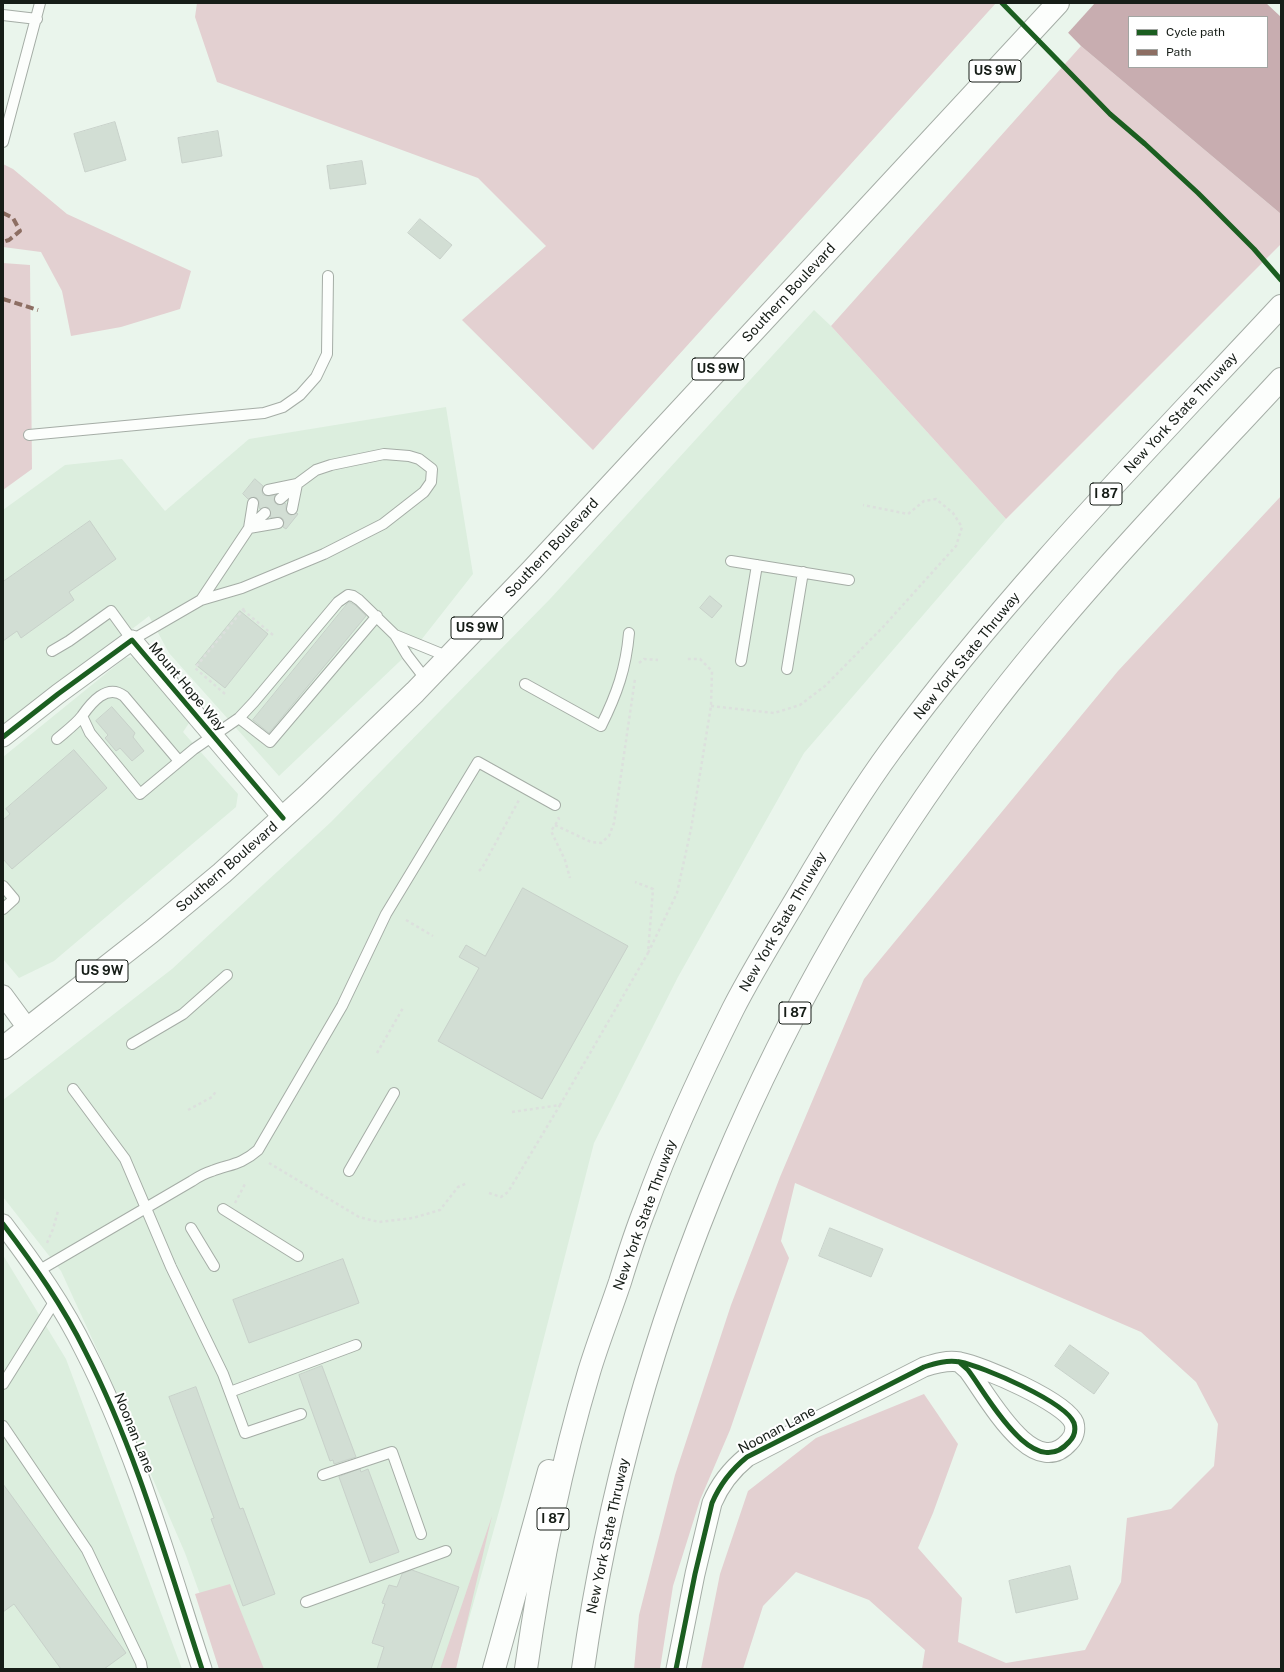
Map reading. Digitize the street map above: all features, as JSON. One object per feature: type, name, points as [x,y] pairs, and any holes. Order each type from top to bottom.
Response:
[{"type":"main road","name":"Southern Boulevard","points":[[3,1048],[175,913],[283,818],[427,681],[505,599],[1058,3]]},
{"type":"main road","name":"New York State Thruway","points":[[526,1669],[541,1575],[570,1446],[590,1371],[646,1204],[697,1084],[735,1006],[774,934],[843,822],[891,750],[969,650],[1052,553],[1281,306]]},
{"type":"main road","name":"New York State Thruway","points":[[583,1669],[596,1585],[605,1543],[624,1460],[657,1342],[685,1262],[716,1183],[749,1107],[785,1032],[866,887],[912,816],[960,748],[1036,649],[1113,560],[1281,379]]},
{"type":"main road","points":[[494,1669],[573,1385],[590,1371]]},
{"type":"street","name":"Mount Hope Way","points":[[3,737],[58,694],[132,640],[283,818]]},
{"type":"street","points":[[3,995],[28,1029]]},
{"type":"street","name":"Noonan Lane","points":[[3,1224],[38,1271],[56,1299],[96,1372],[128,1446],[143,1488],[202,1669]]},
{"type":"street","name":"Noonan Lane","points":[[676,1669],[693,1581],[708,1515],[717,1492],[731,1471],[747,1457],[924,1367],[939,1363],[960,1362],[994,1373],[1057,1405],[1073,1421],[1075,1429],[1073,1438],[1059,1450],[1048,1453],[1037,1452],[1027,1446],[1008,1425],[968,1370],[960,1362]]},
{"type":"lane","points":[[3,142],[37,19],[40,3]]},
{"type":"lane","points":[[3,15],[37,19]]},
{"type":"lane","points":[[29,435],[264,413],[283,407],[300,395],[316,377],[327,354],[328,276]]},
{"type":"lane","points":[[52,651],[69,641],[111,611],[132,640],[200,600],[242,588],[324,554],[383,524],[424,492],[431,482],[432,469],[419,459],[409,456],[384,454],[331,465],[316,470],[280,499]]},
{"type":"lane","points":[[268,490],[297,484]]},
{"type":"lane","points":[[292,509],[297,484]]},
{"type":"lane","points":[[249,528],[253,503]]},
{"type":"lane","points":[[200,600],[249,528],[265,512]]},
{"type":"lane","points":[[249,528],[278,523]]},
{"type":"lane","points":[[731,561],[849,580]]},
{"type":"lane","points":[[741,661],[757,565]]},
{"type":"lane","points":[[787,669],[803,572]]},
{"type":"lane","points":[[82,716],[86,727],[92,736],[140,794],[179,761],[212,736],[258,705],[336,611],[338,602],[348,595],[353,596],[377,616],[395,635],[407,655],[427,681]]},
{"type":"lane","points":[[238,718],[270,742],[282,724],[360,630],[377,616]]},
{"type":"lane","points":[[525,684],[601,726],[619,687],[627,652],[629,633]]},
{"type":"lane","points":[[395,635],[449,657]]},
{"type":"lane","points":[[57,739],[82,716],[89,704],[96,698],[109,692],[119,692],[179,761]]},
{"type":"lane","points":[[38,1271],[211,1171],[244,1161],[262,1144],[342,1006],[386,914],[478,762],[555,806]]},
{"type":"lane","points":[[3,886],[14,899],[3,909]]},
{"type":"lane","points":[[132,1044],[183,1014],[227,976]]},
{"type":"lane","points":[[72,1089],[125,1159],[147,1207],[171,1267],[223,1374],[245,1433],[301,1414]]},
{"type":"lane","points":[[349,1171],[394,1093]]},
{"type":"lane","points":[[225,1211],[298,1256]]},
{"type":"lane","points":[[191,1228],[214,1266]]},
{"type":"lane","points":[[3,1384],[56,1299]]},
{"type":"lane","points":[[230,1392],[356,1345]]},
{"type":"lane","points":[[3,1426],[87,1550],[141,1663],[142,1669]]},
{"type":"lane","points":[[323,1475],[392,1452],[421,1534]]},
{"type":"lane","points":[[306,1602],[446,1551]]},
{"type":"path","points":[[711,706],[774,713],[800,705],[825,686],[883,628],[956,546],[962,527],[953,513],[936,499],[924,501],[908,514],[863,505]]},
{"type":"path","points":[[225,694],[195,668],[246,606]]},
{"type":"path","points":[[243,610],[273,635]]},
{"type":"path","points":[[637,667],[638,663],[644,659],[658,660]]},
{"type":"path","points":[[489,1193],[501,1197],[508,1192],[648,952],[677,893],[691,829],[711,706],[712,671],[700,659],[685,659]]},
{"type":"path","points":[[555,825],[591,842],[597,843],[606,840],[612,831],[636,675]]},
{"type":"path","points":[[479,871],[525,789]]},
{"type":"path","points":[[551,831],[565,860],[570,878]]},
{"type":"path","points":[[635,882],[653,889],[648,952]]},
{"type":"path","points":[[406,920],[433,936]]},
{"type":"path","points":[[377,1053],[403,1008]]},
{"type":"path","points":[[188,1110],[212,1097],[217,1090]]},
{"type":"path","points":[[512,1112],[560,1105]]},
{"type":"path","points":[[269,1164],[359,1217],[379,1222],[412,1218],[440,1210],[458,1187],[467,1183]]},
{"type":"path","points":[[225,1211],[240,1195],[246,1182]]},
{"type":"path","points":[[47,1243],[58,1210]]},
{"type":"shaded area","points":[[197,3],[996,3],[593,450],[462,320],[546,246],[478,178],[217,82],[195,17]]},
{"type":"shaded area","points":[[1039,3],[1266,3],[1281,17],[1281,214],[1081,46]]},
{"type":"shaded area","points":[[1081,46],[1281,214],[1281,244],[1006,519],[831,326]]},
{"type":"shaded area","points":[[3,164],[13,169],[67,214],[191,271],[180,309],[121,327],[71,336],[62,291],[41,252],[3,247]]},
{"type":"shaded area","points":[[3,263],[30,265],[32,469],[3,490]]},
{"type":"shaded area","points":[[814,310],[831,326],[1006,519],[804,753],[678,977],[594,1143],[503,1497],[455,1669],[227,1669],[185,1553],[95,1345],[61,1271],[3,1197],[3,1100],[172,969],[331,822],[550,599]]},
{"type":"shaded area","points":[[446,407],[473,574],[418,644],[279,776],[169,653],[149,616],[3,728],[3,510],[65,465],[122,459],[165,511],[249,439]]},
{"type":"shaded area","points":[[1281,496],[1281,1669],[922,1669],[925,1650],[869,1600],[796,1572],[763,1606],[743,1669],[701,1669],[720,1574],[748,1491],[816,1438],[924,1394],[958,1444],[933,1513],[918,1548],[962,1598],[958,1642],[1006,1663],[1085,1650],[1121,1582],[1127,1518],[1171,1509],[1214,1466],[1218,1424],[1196,1382],[1141,1332],[795,1183],[781,1241],[789,1258],[730,1430],[700,1500],[673,1586],[660,1669],[634,1669],[639,1615],[675,1475],[731,1305],[780,1177],[864,979],[1118,671]]},
{"type":"shaded area","points":[[135,657],[189,723],[183,732],[238,794],[236,807],[54,961],[19,978],[3,959],[3,757],[125,658]]},
{"type":"shaded area","points":[[3,1255],[66,1359],[182,1669],[3,1669]]},
{"type":"shaded area","points":[[492,1516],[456,1669],[440,1669]]},
{"type":"shaded area","points":[[230,1584],[264,1669],[219,1669],[195,1594]]},
{"type":"pier","points":[[1037,3],[1095,3],[1067,34]]},
{"type":"building","points":[[115,122],[126,160],[85,172],[74,134]]},
{"type":"building","points":[[218,131],[222,156],[182,163],[178,138]]},
{"type":"building","points":[[362,161],[366,184],[330,189],[327,166]]},
{"type":"building","points":[[420,219],[452,245],[440,259],[408,233]]},
{"type":"building","points":[[255,479],[263,486],[263,495],[275,495],[275,503],[278,505],[285,503],[288,514],[298,514],[286,529],[283,527],[283,519],[280,517],[271,518],[269,508],[266,507],[260,509],[257,498],[254,497],[248,499],[243,494]]},
{"type":"building","points":[[90,521],[116,559],[69,592],[74,600],[21,638],[17,631],[3,641],[3,582]]},
{"type":"building","points":[[710,596],[722,606],[712,618],[700,608]]},
{"type":"building","points":[[349,602],[355,605],[366,616],[269,733],[253,720]]},
{"type":"building","points":[[240,611],[268,634],[225,688],[196,665]]},
{"type":"building","points":[[112,707],[135,733],[133,737],[144,751],[132,761],[120,748],[116,751],[105,738],[108,735],[96,721]]},
{"type":"building","points":[[74,750],[107,788],[12,869],[3,859],[3,820],[10,814],[6,809]]},
{"type":"building","points":[[523,888],[628,946],[542,1099],[438,1041],[479,968],[459,957],[466,945],[485,956]]},
{"type":"building","points":[[830,1228],[883,1249],[871,1277],[819,1256]]},
{"type":"building","points":[[343,1259],[359,1303],[249,1343],[233,1300]]},
{"type":"building","points":[[1070,1345],[1109,1373],[1094,1394],[1055,1366]]},
{"type":"building","points":[[322,1366],[356,1457],[334,1464],[333,1460],[330,1461],[299,1375]]},
{"type":"building","points":[[196,1387],[240,1509],[243,1508],[275,1594],[243,1606],[211,1519],[214,1518],[169,1397]]},
{"type":"building","points":[[360,1469],[361,1472],[368,1469],[399,1552],[370,1563],[339,1477]]},
{"type":"building","points":[[3,1484],[126,1653],[104,1669],[61,1669],[14,1604],[3,1612]]},
{"type":"building","points":[[1070,1566],[1078,1599],[1016,1613],[1009,1581]]},
{"type":"building","points":[[412,1570],[459,1587],[431,1669],[377,1669],[384,1647],[372,1643],[385,1604],[382,1603],[389,1585],[397,1587],[402,1574]]},
{"type":"marked path","points":[[3,213],[13,218],[20,231],[9,240],[3,242]]},
{"type":"marked path","points":[[3,299],[38,310]]},
{"type":"cycle path","points":[[1002,3],[1110,114],[1198,193],[1254,249],[1281,280]]},
{"type":"cycle path","points":[[3,737],[58,694],[132,640],[283,818]]},
{"type":"cycle path","points":[[3,1224],[37,1270],[58,1302],[104,1389],[136,1468],[202,1669]]},
{"type":"cycle path","points":[[676,1669],[695,1574],[712,1503],[726,1478],[747,1457],[924,1367],[951,1361],[960,1362],[986,1370],[1022,1386],[1056,1405],[1068,1415],[1074,1423],[1075,1431],[1071,1440],[1055,1452],[1041,1451],[1026,1443],[998,1414],[968,1370],[959,1362]]}]
